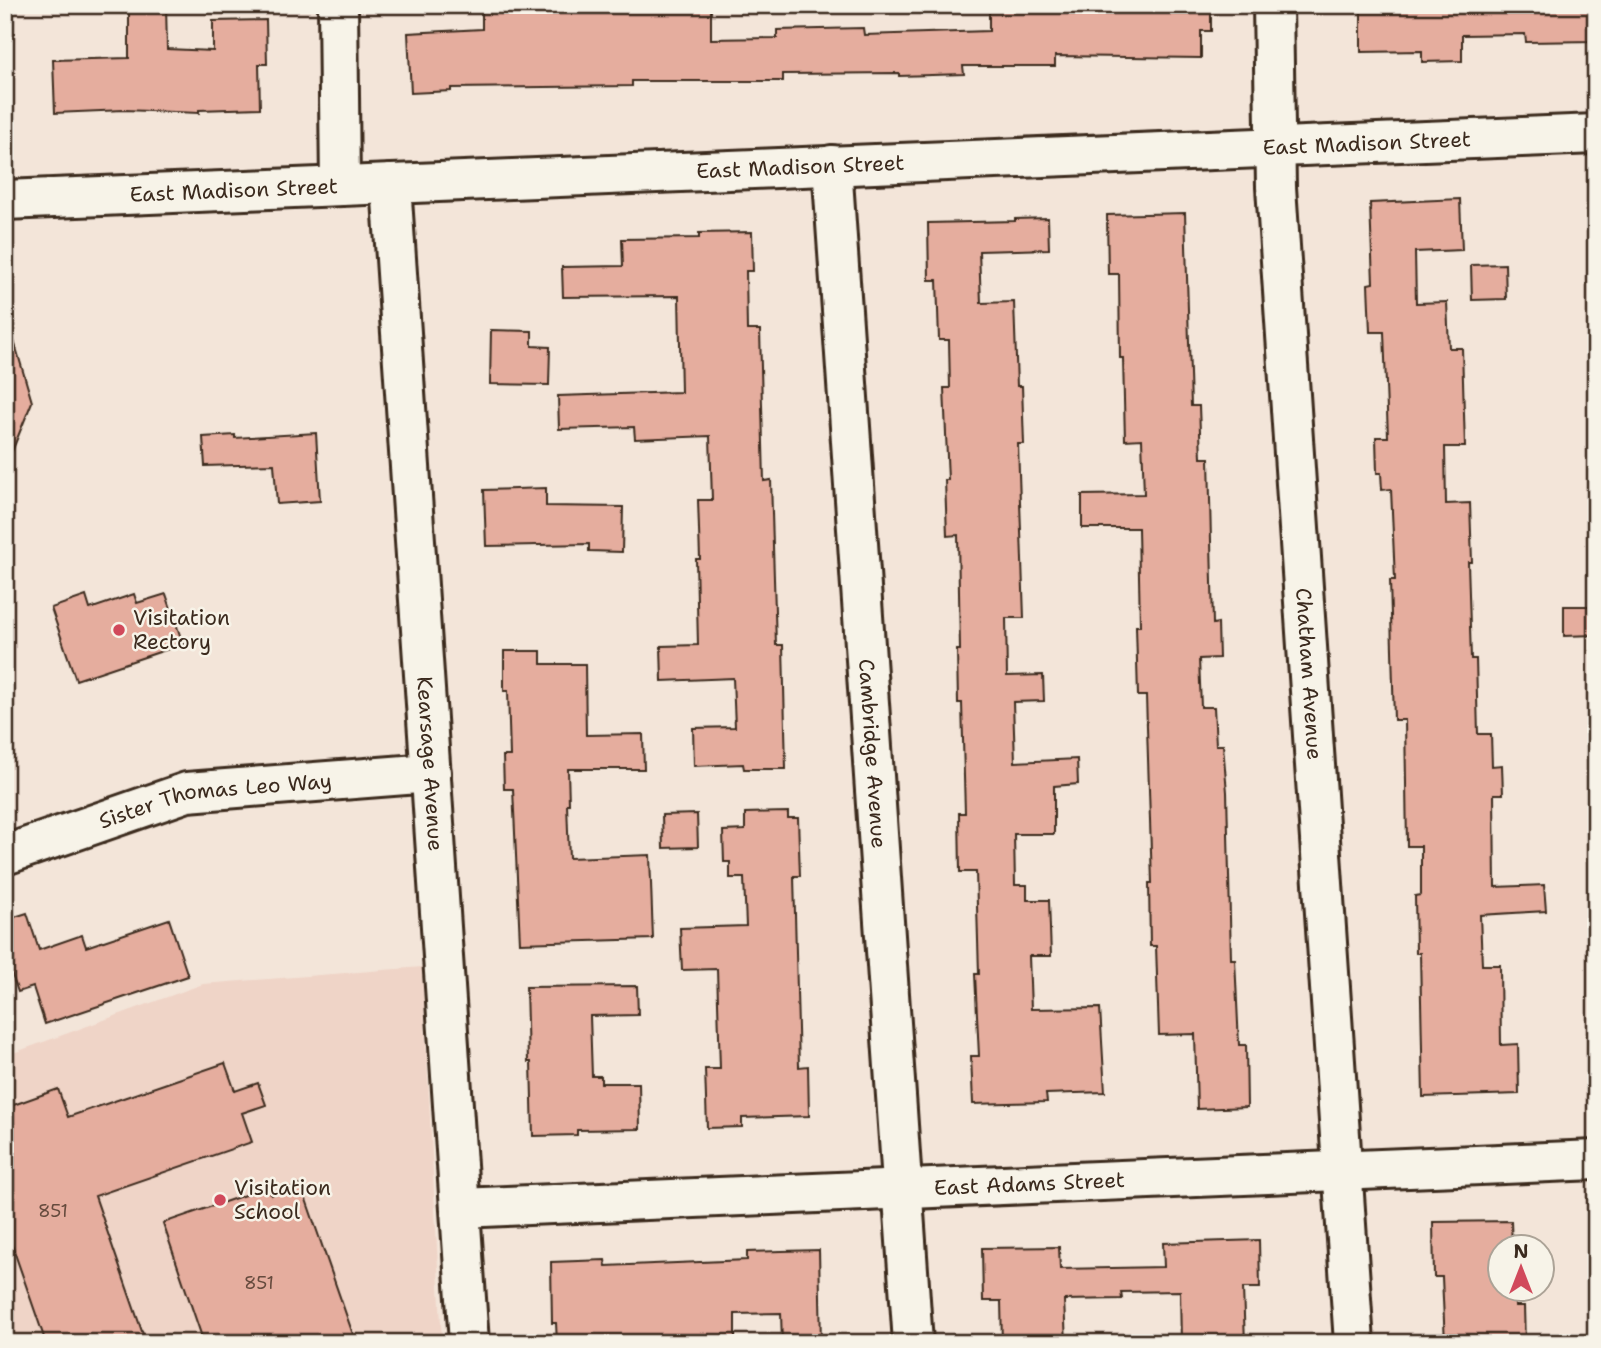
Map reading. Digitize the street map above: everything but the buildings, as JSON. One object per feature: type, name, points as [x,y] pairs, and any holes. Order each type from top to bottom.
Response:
[{"type":"street","points":[[338,5],[340,186]]},
{"type":"street","name":"Chatham Avenue","points":[[1273,5],[1274,147],[1354,1343]]},
{"type":"street","name":"East Madison Street","points":[[5,200],[1596,134]]},
{"type":"street","name":"Cambridge Avenue","points":[[832,165],[913,1343]]},
{"type":"street","name":"Kearsage Avenue","points":[[391,184],[469,1343]]},
{"type":"street","name":"Sister Thomas Leo Way","points":[[5,855],[187,792],[431,773]]},
{"type":"street","name":"East Adams Street","points":[[461,1208],[1596,1160]]},
{"type":"shaded area","name":"Visitation School","points":[[422,967],[442,1343],[5,1343],[5,1056],[203,984]]},
{"type":"place","name":"Visitation Rectory","points":[[119,630]]},
{"type":"place","name":"Visitation School","points":[[220,1200]]}]
